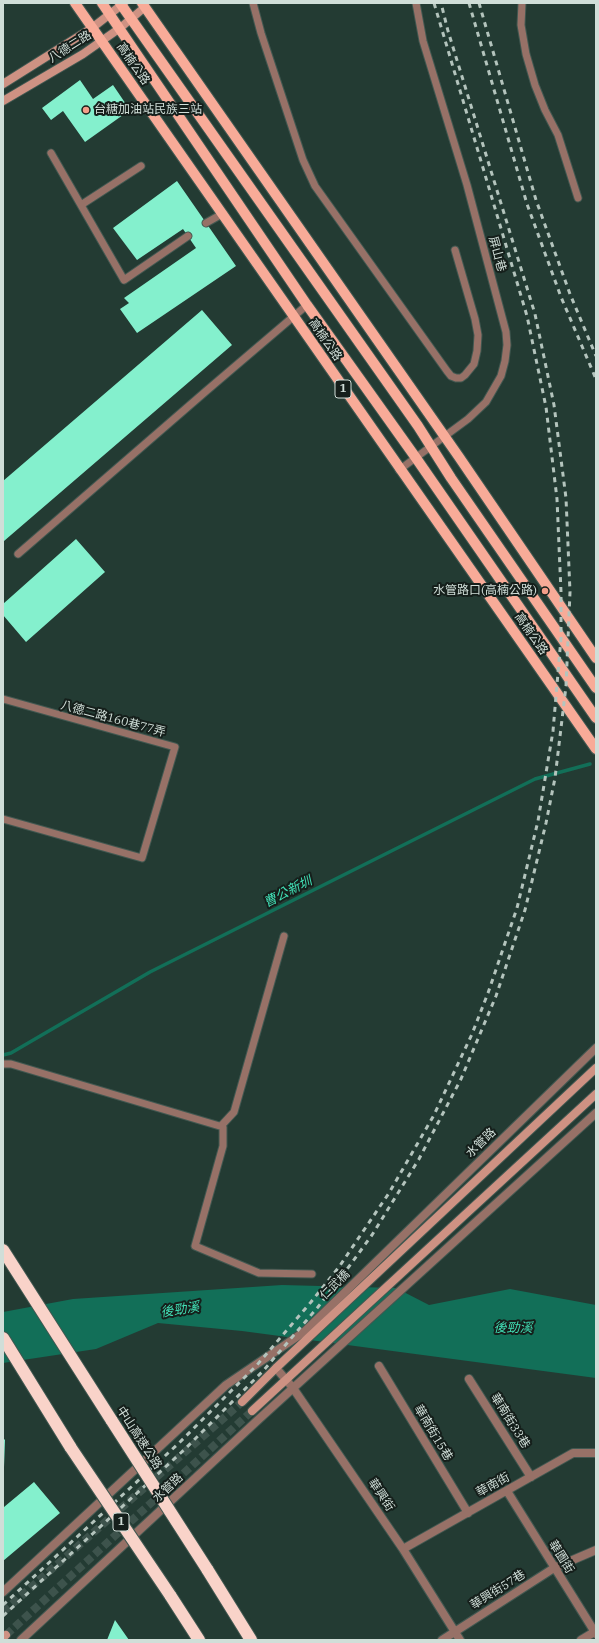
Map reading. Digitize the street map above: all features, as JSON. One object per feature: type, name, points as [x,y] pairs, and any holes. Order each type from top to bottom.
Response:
[{"type":"highway","name":"中山高速公路","points":[[3,1250],[252,1640]]},
{"type":"highway","name":"1","points":[[3,1338],[31,1381],[71,1448],[199,1640]]},
{"type":"main road","name":"高楠公路","points":[[74,3],[399,470],[596,749]]},
{"type":"main road","name":"高楠公路","points":[[102,3],[307,305],[416,458],[596,718]]},
{"type":"main road","name":"高楠公路","points":[[122,4],[432,446],[451,478],[596,688]]},
{"type":"main road","points":[[144,5],[596,658]]},
{"type":"street","name":"八德二路","points":[[3,84],[92,28],[122,4]]},
{"type":"street","name":"八德二路","points":[[3,101],[83,54],[120,28],[144,5]]},
{"type":"street","name":"水管路","points":[[382,1255],[596,1048]]},
{"type":"street","name":"水管路","points":[[390,1261],[596,1068]]},
{"type":"street","points":[[252,1410],[596,1094]]},
{"type":"street","name":"水管路","points":[[21,1640],[293,1388],[596,1113]]},
{"type":"street","name":"仁武橋","points":[[308,1333],[382,1255]]},
{"type":"street","name":"仁武橋","points":[[308,1333],[390,1261]]},
{"type":"street","points":[[242,1402],[308,1333]]},
{"type":"street","points":[[3,1592],[226,1385],[308,1333]]},
{"type":"street","name":"華南街15巷","points":[[378,1366],[468,1513]]},
{"type":"street","name":"華興街","points":[[276,1368],[286,1378],[403,1549],[460,1640]]},
{"type":"street","name":"華南街33巷","points":[[469,1379],[532,1477]]},
{"type":"street","name":"華南街","points":[[403,1549],[573,1453],[596,1453]]},
{"type":"street","name":"華園街","points":[[507,1491],[595,1632]]},
{"type":"street","name":"華興街57巷","points":[[442,1640],[554,1568],[596,1550]]},
{"type":"street","points":[[581,1640],[595,1632]]},
{"type":"lane","points":[[253,3],[261,33],[303,160],[315,186],[447,371],[451,376],[456,378],[465,375],[474,364],[478,335],[475,319],[455,250]]},
{"type":"lane","name":"屏山巷","points":[[399,470],[476,412],[486,402],[501,376],[505,361],[506,332],[467,185],[423,41],[416,3]]},
{"type":"lane","points":[[522,3],[521,25],[526,54],[535,85],[545,110],[558,134],[578,198]]},
{"type":"lane","points":[[51,153],[124,280],[188,236]]},
{"type":"lane","points":[[81,205],[141,166]]},
{"type":"lane","points":[[206,223],[222,214]]},
{"type":"lane","points":[[18,554],[307,305]]},
{"type":"lane","name":"八德二路160巷77弄","points":[[3,699],[175,747],[142,858],[3,820]]},
{"type":"lane","points":[[221,1126],[234,1112],[284,936]]},
{"type":"lane","points":[[3,1064],[11,1064],[221,1126]]},
{"type":"lane","points":[[221,1126],[223,1127],[223,1146],[195,1246],[259,1273],[312,1274]]},
{"type":"water","name":"後勁溪","points":[[282,1285],[396,1288],[429,1305],[510,1289],[596,1305],[596,1378],[242,1331],[158,1323],[96,1349],[3,1363],[3,1312],[73,1299]]},
{"type":"building","name":"台糖加油站民族三站","points":[[80,80],[93,99],[113,85],[130,110],[85,142],[63,111],[51,120],[42,108]]},
{"type":"building","points":[[177,181],[236,266],[137,333],[120,309],[129,303],[124,298],[196,248],[183,229],[137,260],[113,228]]},
{"type":"building","points":[[202,310],[232,345],[4,541],[3,481]]},
{"type":"building","points":[[76,539],[105,572],[26,642],[3,615],[3,604]]},
{"type":"building","points":[[3,1438],[5,1440],[4,1467],[3,1467]]},
{"type":"building","points":[[34,1482],[60,1513],[3,1561],[4,1507]]},
{"type":"building","points":[[115,1620],[129,1640],[107,1640]]},
{"type":"waterway","name":"曹公新圳","points":[[3,1055],[11,1053],[150,972],[535,779],[590,764]]},
{"type":"tunnel","points":[[3,1612],[242,1402]]},
{"type":"tunnel","points":[[6,1635],[252,1411]]},
{"type":"railway","points":[[3,1605],[179,1443],[257,1365],[339,1267],[389,1193],[434,1115],[472,1034],[488,993],[517,908],[538,821],[553,731],[561,638],[561,592],[557,499],[546,407],[527,316],[434,3]]},
{"type":"railway","points":[[3,1616],[185,1449],[263,1371],[318,1307],[345,1272],[372,1235],[419,1159],[461,1079],[496,996],[525,910],[555,778],[566,686],[570,592],[566,498],[554,405],[535,314],[448,31],[441,3]]},
{"type":"railway","points":[[469,3],[527,204],[561,297],[596,379]]},
{"type":"railway","points":[[479,3],[536,200],[570,294],[596,356]]},
{"type":"place","name":"台糖加油站民族三站","points":[[86,110]]},
{"type":"place","name":"水管路口(高楠公路)","points":[[545,591]]}]
